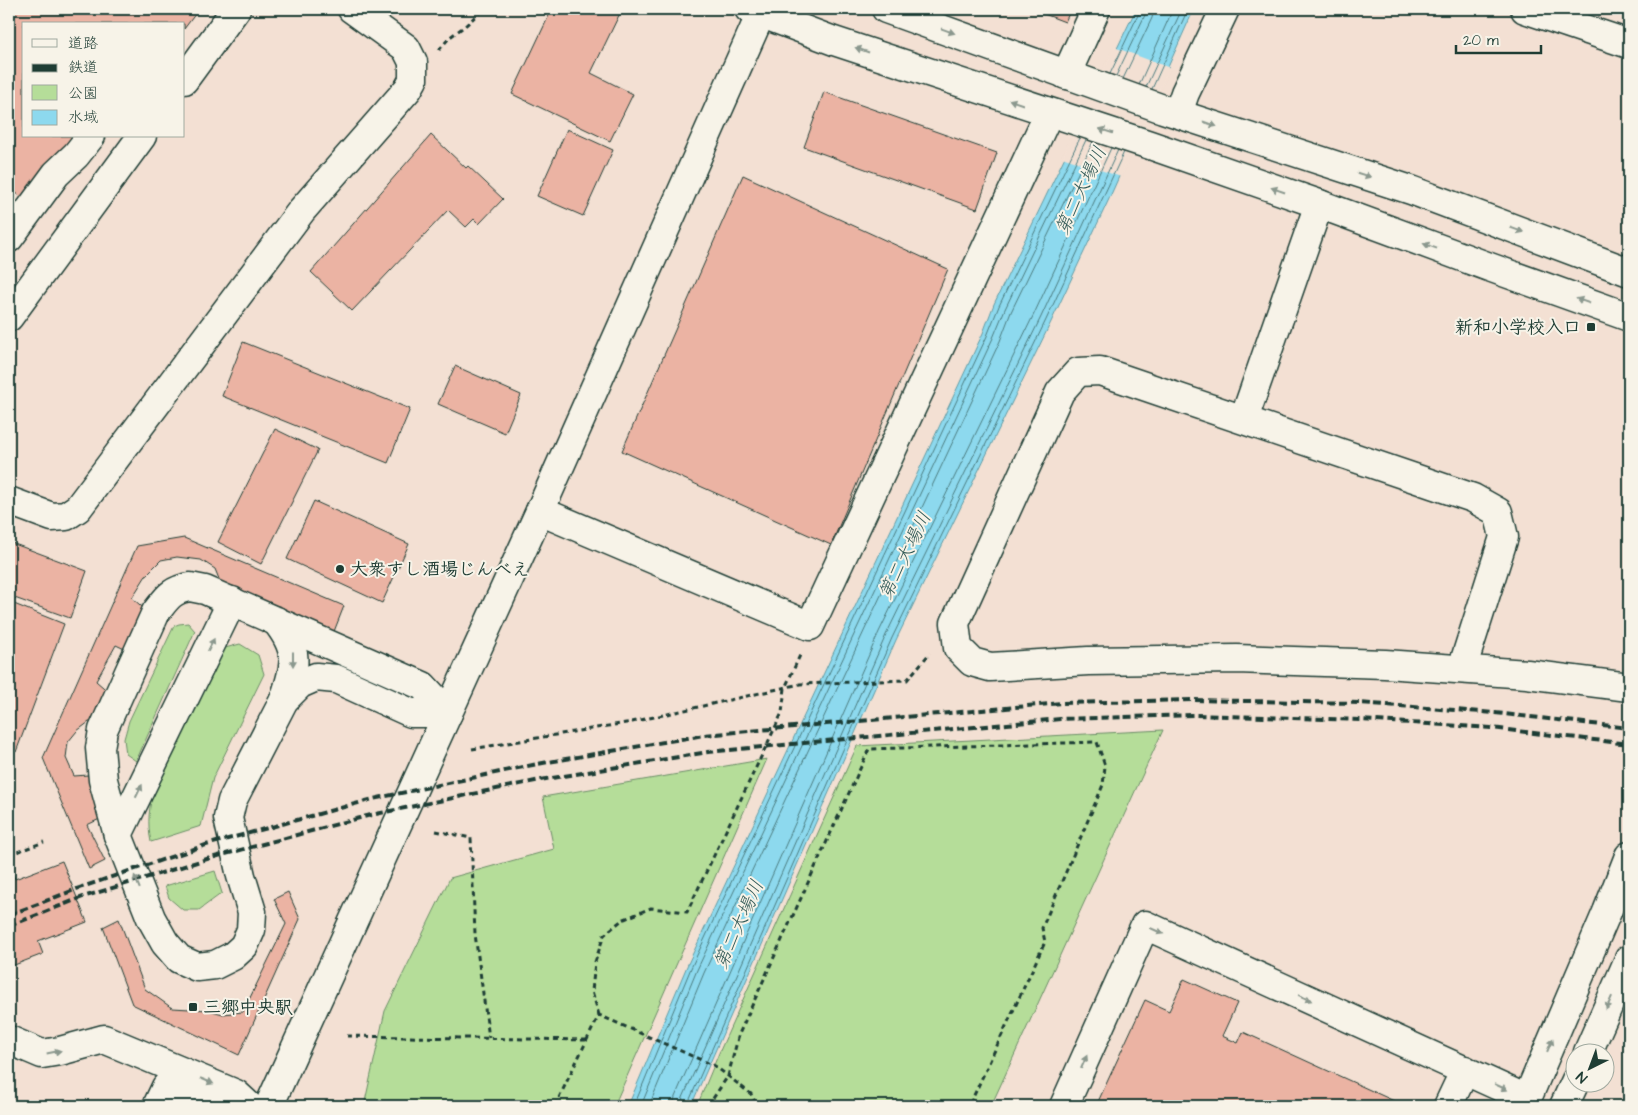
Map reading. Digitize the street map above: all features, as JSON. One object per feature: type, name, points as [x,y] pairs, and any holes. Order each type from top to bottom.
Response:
[{"type":"street","points":[[185,79],[236,9]]},
{"type":"street","points":[[9,501],[52,517],[66,516],[78,508],[302,210],[408,89],[413,80],[413,62],[406,48],[352,9]]},
{"type":"street","points":[[886,9],[1072,77],[1411,190],[1629,272]]},
{"type":"street","points":[[1072,77],[1096,9]]},
{"type":"street","points":[[1171,111],[1185,93],[1226,9]]},
{"type":"street","points":[[1526,9],[1629,44]]},
{"type":"street","points":[[269,1106],[540,511],[758,10],[834,41],[1150,145],[1319,204],[1629,317]]},
{"type":"street","points":[[540,511],[810,626],[1055,115]]},
{"type":"street","points":[[9,238],[56,174],[76,155],[89,138]]},
{"type":"street","points":[[9,317],[141,138]]},
{"type":"street","points":[[1244,419],[1319,204]]},
{"type":"street","points":[[1462,669],[1504,538],[1498,512],[1473,498],[1100,371],[1078,372],[1060,392],[955,622],[958,648],[972,662],[990,667],[1088,661],[1237,659],[1385,664],[1462,669],[1527,674],[1629,687]]},
{"type":"street","points":[[276,621],[287,635],[293,648],[294,664],[291,679],[284,700],[232,801],[228,818],[252,912],[251,930],[244,946],[233,956],[215,965],[197,967],[179,959],[165,943],[151,918],[118,834],[103,780],[100,748],[103,730],[156,612],[166,598],[178,589],[190,587],[205,590],[232,601],[423,686],[448,713]]},
{"type":"street","points":[[118,834],[232,601]]},
{"type":"street","points":[[284,700],[300,684],[316,677],[336,679],[411,713],[448,713]]},
{"type":"street","points":[[1064,1106],[1145,925],[1465,1070],[1525,1102],[1607,912],[1629,856]]},
{"type":"street","points":[[1592,1042],[1629,959]]},
{"type":"street","points":[[9,1040],[42,1054],[104,1039],[236,1094],[249,1106]]},
{"type":"street","points":[[143,1054],[161,1097],[208,1106]]},
{"type":"street","points":[[1448,1106],[1465,1070]]},
{"type":"street","points":[[1564,1106],[1570,1092]]},
{"type":"path","points":[[435,54],[450,37],[483,9]]},
{"type":"path","points":[[555,1106],[598,1015],[592,991],[595,962],[604,935],[622,920],[651,908],[687,912],[782,714],[785,688],[807,639],[810,626]]},
{"type":"path","points":[[472,749],[632,722],[800,684],[907,680]]},
{"type":"path","points":[[708,1106],[728,1076],[739,1034],[869,749],[1097,742],[1105,766],[1103,785],[1042,928],[1045,942],[969,1106]]},
{"type":"path","points":[[436,831],[471,838],[475,934],[489,1038]]},
{"type":"path","points":[[9,855],[44,842]]},
{"type":"path","points":[[598,1015],[715,1066],[751,1094],[757,1106]]},
{"type":"path","points":[[347,1036],[587,1040]]},
{"type":"green space","points":[[188,623],[195,631],[136,761],[126,754],[124,739],[129,721],[174,626]]},
{"type":"green space","points":[[240,644],[258,655],[264,674],[213,778],[201,826],[151,842],[149,815],[154,787],[217,657],[225,648]]},
{"type":"green space","points":[[1163,730],[991,1106],[697,1106],[857,746]]},
{"type":"green space","points":[[767,759],[614,1106],[364,1106],[385,1011],[450,878],[554,849],[543,797]]},
{"type":"green space","points":[[215,871],[222,893],[199,910],[183,910],[169,898],[165,886]]},
{"type":"water","name":"第二大場川","points":[[1136,9],[1194,9],[1109,199],[1051,322],[896,640],[691,1106],[628,1106],[687,966],[983,333],[994,304]]},
{"type":"pier","points":[[1114,47],[1170,68],[1121,177],[1062,157]]},
{"type":"building","points":[[9,9],[199,9],[185,28],[185,22],[22,22],[22,138],[101,138],[44,213],[9,188]]},
{"type":"building","points":[[552,9],[622,9],[591,73],[633,94],[610,141],[512,94]]},
{"type":"building","points":[[1031,9],[1071,9],[1065,22]]},
{"type":"building","points":[[824,92],[997,153],[977,209],[804,147]]},
{"type":"building","points":[[567,129],[613,150],[583,216],[537,196]]},
{"type":"building","points":[[431,135],[503,199],[479,224],[474,219],[466,227],[448,210],[352,311],[311,272]]},
{"type":"building","points":[[743,175],[948,269],[831,545],[622,451]]},
{"type":"building","points":[[243,342],[410,409],[388,463],[222,396]]},
{"type":"building","points":[[455,366],[521,395],[505,433],[438,404]]},
{"type":"building","points":[[275,429],[318,450],[261,564],[218,542]]},
{"type":"building","points":[[314,501],[409,544],[382,603],[287,559]]},
{"type":"building","points":[[184,538],[344,606],[333,634],[280,620],[282,609],[215,591],[219,579],[215,569],[201,560],[177,557],[161,560],[147,574],[132,598],[147,611],[133,653],[116,645],[96,681],[111,694],[101,722],[89,722],[77,731],[68,742],[66,758],[74,776],[88,775],[104,817],[87,825],[105,861],[89,869],[43,758],[137,546]]},
{"type":"building","points":[[9,542],[87,571],[70,618],[9,596]]},
{"type":"building","points":[[9,602],[64,624],[16,752],[9,749]]},
{"type":"building","points":[[62,861],[87,922],[38,941],[43,954],[9,967],[9,864],[15,879]]},
{"type":"building","points":[[288,892],[300,919],[239,1055],[132,1004],[103,927],[119,919],[145,989],[172,1008],[208,1010],[223,1014],[243,1012],[286,924],[274,899]]},
{"type":"building","points":[[1184,979],[1237,1003],[1222,1036],[1238,1043],[1243,1032],[1405,1106],[1096,1106],[1145,1000],[1169,1011]]},
{"type":"railway","points":[[9,915],[82,887],[206,845],[373,799],[537,764],[704,735],[1061,703],[1192,700],[1359,703],[1495,713],[1629,728]]},
{"type":"railway","points":[[9,926],[83,897],[207,859],[371,815],[540,780],[708,752],[1060,719],[1194,715],[1362,720],[1491,728],[1629,744]]},
{"type":"place","name":"新和小学校入口","points":[[1591,327]]},
{"type":"place","name":"大衆すし酒場じんべえ","points":[[340,569]]},
{"type":"place","name":"三郷中央駅","points":[[193,1007]]}]
